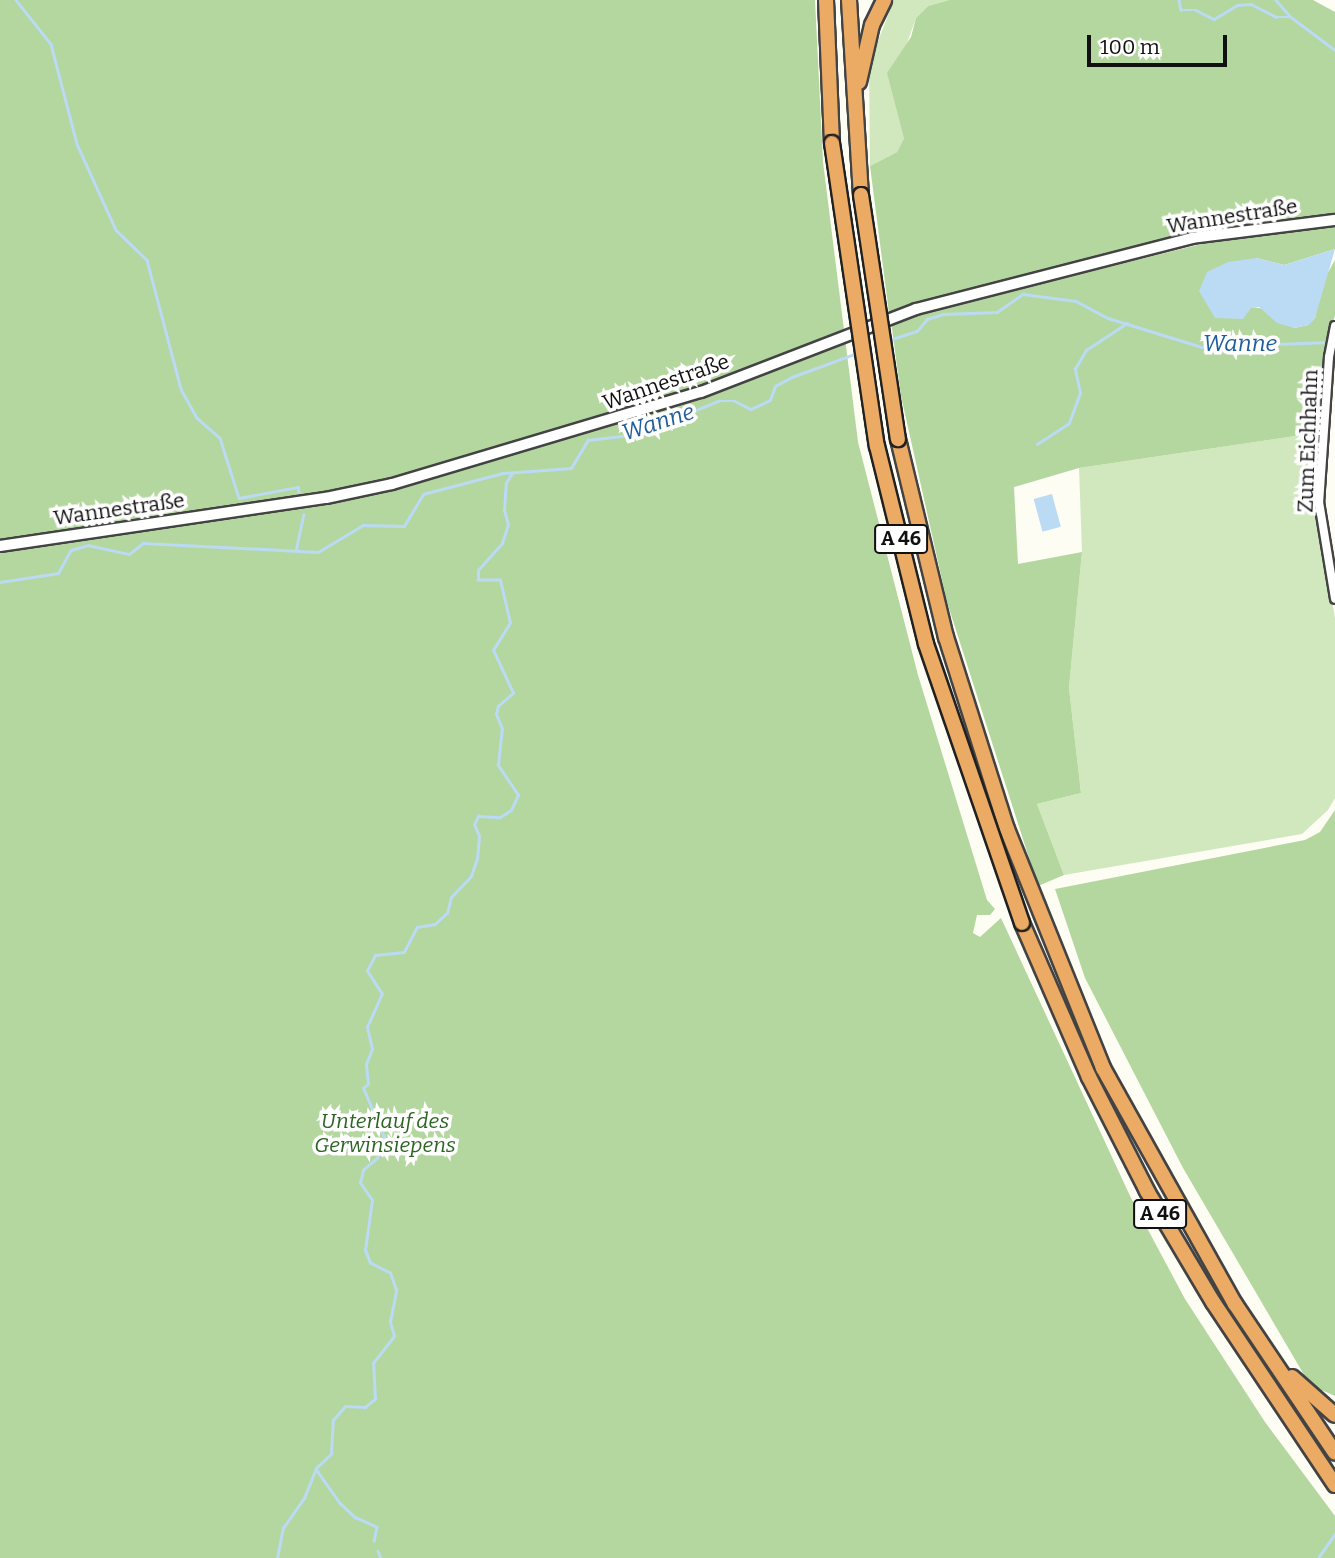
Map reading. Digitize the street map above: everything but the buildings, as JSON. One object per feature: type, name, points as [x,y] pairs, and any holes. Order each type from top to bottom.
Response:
[{"type":"highway","name":"A 46","points":[[826,0],[832,143],[877,446],[926,644],[1023,923],[1089,1077],[1147,1191],[1249,1358],[1335,1485]]},
{"type":"highway","name":"A 46","points":[[849,0],[855,141],[883,349],[905,465],[947,636],[1007,829],[1103,1068],[1235,1304],[1335,1452]]},
{"type":"highway","points":[[855,141],[861,64],[884,0]]},
{"type":"highway","points":[[1235,1304],[1301,1388],[1335,1415]]},
{"type":"street","name":"Wannestraße","points":[[0,546],[372,489],[625,417],[916,309],[1192,238],[1335,220]]},
{"type":"street","name":"Zum Eichhahn","points":[[1334,330],[1330,349],[1319,502],[1335,599]]},
{"type":"green space","name":"Unterlauf des Gerwinsiepens","points":[[0,0],[815,0],[823,162],[858,442],[918,675],[987,900],[995,909],[990,915],[977,915],[973,933],[980,937],[1001,918],[1131,1198],[1185,1299],[1265,1422],[1335,1516],[1335,1558],[0,1558]]},
{"type":"green space","points":[[894,0],[949,0],[928,6],[916,18],[906,46],[904,138],[897,152],[870,166],[869,64]]},
{"type":"green space","points":[[949,0],[1313,0],[1335,12],[1335,215],[1217,230],[971,289],[889,313],[870,166],[897,152],[904,138],[887,73],[911,37],[916,18],[928,6]]},
{"type":"green space","points":[[1335,224],[1335,249],[1284,265],[1256,258],[1251,307],[1266,309],[1294,328],[1308,325],[1315,318],[1322,283],[1335,260],[1335,316],[1329,333],[1322,432],[1079,468],[1014,487],[1018,564],[1082,552],[1069,688],[1081,793],[1037,804],[1064,875],[1038,886],[947,602],[901,396],[891,321],[1242,234]]},
{"type":"green space","points":[[1322,432],[1316,503],[1335,618],[1335,798],[1328,810],[1302,834],[1064,875],[1037,804],[1081,793],[1069,688],[1082,552],[1079,468]]},
{"type":"green space","points":[[1335,810],[1335,1396],[1310,1385],[1183,1168],[1085,978],[1055,889],[1305,840],[1320,832]]},
{"type":"water","points":[[1335,249],[1315,318],[1309,325],[1294,328],[1277,323],[1259,307],[1251,308],[1243,319],[1215,318],[1199,291],[1207,272],[1228,262],[1256,258],[1284,265]]},
{"type":"water","points":[[1052,494],[1061,527],[1042,532],[1034,499]]},
{"type":"waterway","points":[[16,0],[51,44],[77,144],[116,230],[147,260],[181,389],[197,418],[220,438],[239,498],[298,487],[299,492]]},
{"type":"waterway","points":[[1179,0],[1181,10],[1196,10],[1214,19],[1237,5],[1251,4],[1276,17],[1291,17],[1335,50]]},
{"type":"waterway","points":[[1276,0],[1290,16]]},
{"type":"waterway","name":"Wanne","points":[[889,340],[917,331],[927,319],[943,314],[997,312],[1023,294],[1076,301],[1108,318],[1202,347],[1329,342]]},
{"type":"waterway","points":[[1037,444],[1069,423],[1080,393],[1075,369],[1086,350],[1127,323]]},
{"type":"waterway","name":"Wanne","points":[[0,582],[58,573],[71,550],[88,545],[129,554],[143,543],[318,552],[363,525],[404,526],[423,494],[503,473],[571,468],[588,440],[638,434],[718,401],[735,401],[751,409],[770,400],[775,386],[792,377],[860,352]]},
{"type":"waterway","points":[[277,1558],[283,1528],[304,1498],[316,1468],[331,1454],[333,1420],[345,1406],[365,1407],[375,1399],[373,1363],[394,1336],[390,1322],[396,1290],[390,1273],[370,1263],[365,1250],[372,1200],[360,1183],[363,1170],[377,1158],[384,1137],[363,1088],[368,1084],[366,1064],[372,1049],[367,1027],[382,994],[367,971],[375,955],[404,952],[417,927],[435,924],[447,913],[451,897],[471,876],[477,859],[479,836],[474,825],[478,816],[500,817],[511,810],[518,795],[498,765],[502,729],[496,714],[498,706],[513,693],[493,650],[510,623],[500,580],[478,580],[478,570],[502,543],[508,525],[504,510],[506,483],[512,473]]},
{"type":"waterway","points":[[296,549],[303,515]]},
{"type":"waterway","points":[[316,1469],[340,1503],[355,1517],[377,1527],[374,1541]]},
{"type":"waterway","points":[[1318,1558],[1335,1534]]},
{"type":"waterway","points":[[378,1551],[381,1558]]}]
